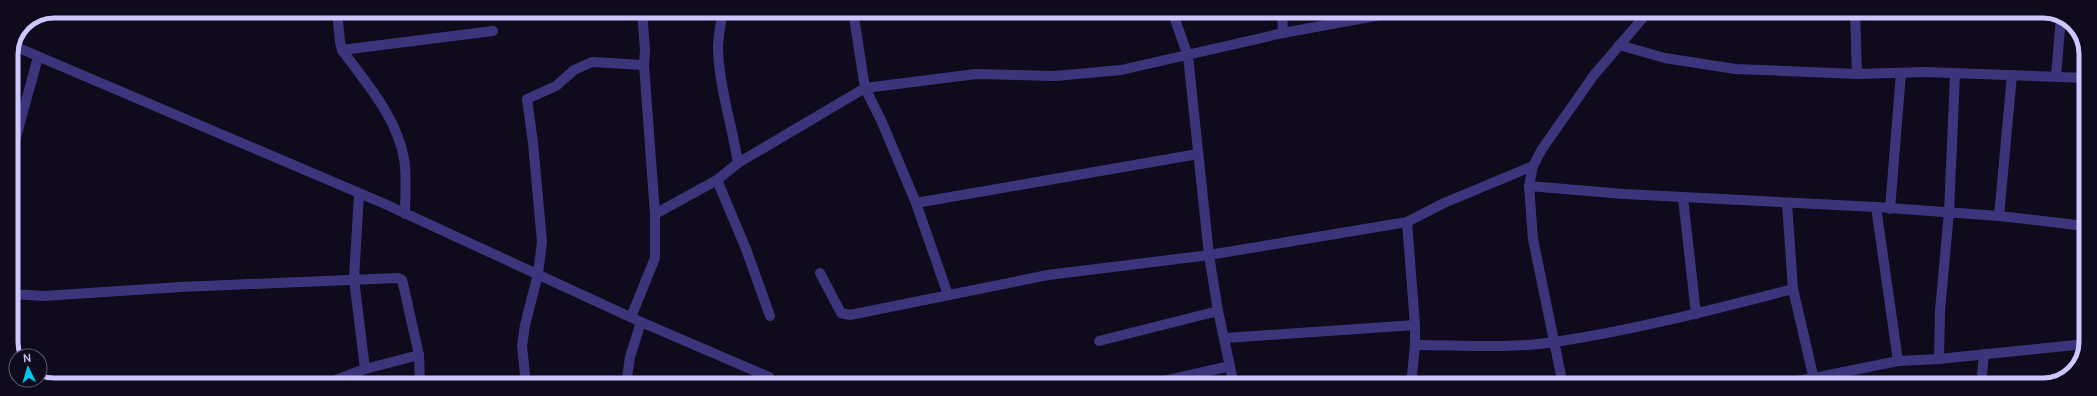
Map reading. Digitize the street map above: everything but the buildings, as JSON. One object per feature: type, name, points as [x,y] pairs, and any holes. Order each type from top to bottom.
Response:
[{"type":"street","points":[[338,18],[342,50],[382,104],[395,130],[404,158],[405,214]]},
{"type":"street","points":[[631,317],[655,258],[655,214],[644,65],[645,50],[643,18]]},
{"type":"street","points":[[722,18],[718,47],[720,68],[724,100],[733,133],[738,163]]},
{"type":"street","points":[[854,18],[865,88],[881,120],[916,203],[948,295]]},
{"type":"street","points":[[1174,18],[1188,56],[1209,255],[1218,311],[1233,378]]},
{"type":"street","points":[[1282,18],[1283,33]]},
{"type":"street","points":[[655,214],[717,180],[738,163],[865,88],[976,74],[1062,76],[1121,70],[1188,56],[1283,33],[1364,18]]},
{"type":"street","points":[[1562,378],[1533,239],[1529,186],[1533,166],[1542,149],[1594,75],[1643,18]]},
{"type":"street","points":[[1855,18],[1857,74]]},
{"type":"street","points":[[2056,76],[2061,23]]},
{"type":"street","points":[[342,50],[493,31]]},
{"type":"street","points":[[1619,45],[1665,58],[1735,69],[1857,74],[1901,73],[2079,78]]},
{"type":"street","points":[[19,48],[405,214],[641,322],[770,378]]},
{"type":"street","points":[[18,130],[38,57]]},
{"type":"street","points":[[525,378],[522,346],[525,325],[538,274],[542,242],[533,143],[526,103],[527,99],[556,86],[574,70],[592,62],[644,65]]},
{"type":"street","points":[[1890,209],[1901,73]]},
{"type":"street","points":[[1939,359],[1940,311],[1948,212],[1955,75]]},
{"type":"street","points":[[1999,216],[2012,75]]},
{"type":"street","points":[[916,203],[1198,154]]},
{"type":"street","points":[[820,273],[841,313],[850,315],[1048,275],[1209,255],[1407,222],[1444,203],[1533,166]]},
{"type":"street","points":[[717,180],[746,248],[770,316]]},
{"type":"street","points":[[1529,186],[1683,198],[1948,212],[2079,225]]},
{"type":"street","points":[[359,194],[354,279],[365,369]]},
{"type":"street","points":[[1683,198],[1696,314]]},
{"type":"street","points":[[1787,203],[1793,290],[1814,378]]},
{"type":"street","points":[[1876,207],[1898,361]]},
{"type":"street","points":[[1407,222],[1415,325],[1415,345],[1412,378]]},
{"type":"street","points":[[18,294],[44,296],[180,287],[398,278],[402,280],[419,355],[420,378]]},
{"type":"street","points":[[1415,345],[1502,346],[1554,342],[1696,314],[1793,290]]},
{"type":"street","points":[[1099,341],[1218,311]]},
{"type":"street","points":[[627,378],[630,357],[641,322]]},
{"type":"street","points":[[1224,338],[1415,325]]},
{"type":"street","points":[[1831,378],[1898,361],[1939,359],[2079,345]]},
{"type":"street","points":[[1982,378],[1984,354]]},
{"type":"street","points":[[341,378],[365,369],[419,355]]},
{"type":"street","points":[[1177,378],[1230,366]]}]
